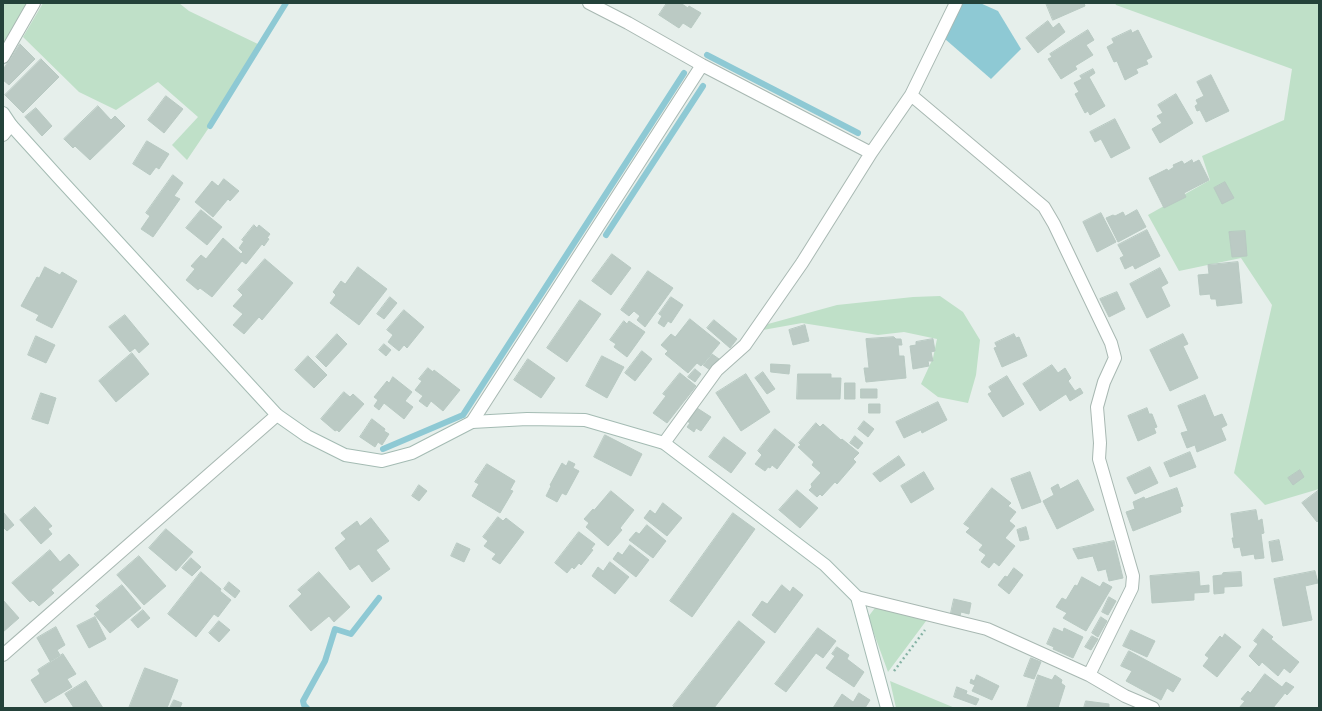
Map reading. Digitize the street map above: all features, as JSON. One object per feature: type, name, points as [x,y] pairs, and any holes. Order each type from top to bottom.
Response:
[{"type":"street","points":[[3,57],[34,3]]},
{"type":"street","points":[[589,3],[628,23],[702,65],[871,153]]},
{"type":"street","points":[[664,443],[717,370],[745,345],[802,264],[871,153],[912,95],[956,3]]},
{"type":"street","points":[[472,422],[702,65]]},
{"type":"street","points":[[912,95],[1044,207],[1054,224],[1111,343],[1115,358],[1104,382],[1097,407],[1100,443],[1099,459],[1133,576],[1132,588],[1089,675]]},
{"type":"street","points":[[3,114],[278,415],[307,436],[345,455],[382,461],[412,453],[472,422],[527,419],[585,420],[664,443],[825,565],[857,597],[887,708]]},
{"type":"street","points":[[3,135],[12,125]]},
{"type":"street","points":[[3,655],[278,415]]},
{"type":"street","points":[[857,597],[987,629],[1089,675],[1124,696],[1153,708]]},
{"type":"path","points":[[882,687],[935,616]]},
{"type":"green space","points":[[3,3],[28,3],[3,46]]},
{"type":"green space","points":[[43,3],[179,3],[189,11],[260,45],[187,160],[172,145],[198,117],[158,82],[116,110],[79,92],[23,37]]},
{"type":"green space","points":[[1115,3],[1319,3],[1319,489],[1265,505],[1234,473],[1272,305],[1241,258],[1179,271],[1148,215],[1210,180],[1202,156],[1284,120],[1292,69],[1116,5]]},
{"type":"green space","points":[[940,296],[963,312],[980,340],[976,375],[968,403],[938,397],[921,384],[933,358],[937,339],[904,332],[878,335],[802,323],[763,330],[768,324],[837,305],[913,297]]},
{"type":"green space","points":[[878,604],[929,617],[888,672],[868,617]]},
{"type":"green space","points":[[890,681],[955,708],[896,708]]},
{"type":"water","points":[[963,3],[980,3],[998,11],[1021,49],[991,79],[945,39]]},
{"type":"building","points":[[667,3],[682,3],[688,8],[689,6],[701,13],[691,28],[683,23],[679,28],[659,15]]},
{"type":"building","points":[[1046,3],[1084,3],[1085,6],[1053,20]]},
{"type":"building","points":[[1048,21],[1053,28],[1059,23],[1065,32],[1038,53],[1026,38]]},
{"type":"building","points":[[1088,30],[1094,40],[1086,45],[1093,55],[1075,66],[1077,69],[1061,79],[1048,59],[1052,57],[1050,54]]},
{"type":"building","points":[[1131,30],[1132,33],[1138,30],[1152,57],[1146,60],[1148,64],[1136,69],[1138,73],[1125,80],[1117,61],[1114,62],[1107,47],[1114,43],[1112,39]]},
{"type":"building","points":[[20,44],[35,59],[9,85],[3,80],[3,70]]},
{"type":"building","points":[[41,59],[59,77],[23,113],[5,95]]},
{"type":"building","points":[[1093,69],[1095,73],[1089,77],[1105,106],[1090,115],[1088,111],[1085,113],[1075,94],[1079,92],[1074,83],[1082,79],[1080,76]]},
{"type":"building","points":[[1211,75],[1229,111],[1206,122],[1200,110],[1197,111],[1195,106],[1198,104],[1196,100],[1204,96],[1197,82]]},
{"type":"building","points":[[1176,94],[1193,123],[1160,143],[1152,129],[1162,123],[1157,116],[1163,113],[1158,105]]},
{"type":"building","points":[[166,96],[183,109],[164,133],[148,120]]},
{"type":"building","points":[[98,106],[111,120],[115,116],[125,126],[90,160],[75,146],[73,148],[64,139]]},
{"type":"building","points":[[36,108],[52,126],[42,136],[25,117]]},
{"type":"building","points":[[1115,119],[1130,148],[1111,158],[1101,139],[1095,142],[1090,132]]},
{"type":"building","points":[[147,141],[169,154],[159,169],[156,167],[150,175],[133,164]]},
{"type":"building","points":[[1192,160],[1193,163],[1199,160],[1209,180],[1184,193],[1186,197],[1164,208],[1149,178],[1167,169],[1168,171],[1174,167],[1173,165],[1182,161],[1184,164]]},
{"type":"building","points":[[173,175],[183,183],[174,196],[180,199],[153,237],[141,229],[150,216],[146,213]]},
{"type":"building","points":[[224,179],[239,191],[230,201],[228,199],[213,217],[195,202],[212,181],[218,186]]},
{"type":"building","points":[[1225,182],[1234,198],[1222,204],[1214,188]]},
{"type":"building","points":[[201,210],[222,227],[207,245],[186,228]]},
{"type":"building","points":[[1137,210],[1146,227],[1118,242],[1106,218],[1123,212],[1125,216]]},
{"type":"building","points":[[1101,213],[1116,242],[1097,252],[1083,222]]},
{"type":"building","points":[[254,225],[257,228],[259,225],[270,234],[267,238],[269,239],[264,246],[262,244],[246,264],[242,261],[212,297],[200,288],[198,290],[186,280],[195,269],[191,266],[201,255],[206,259],[223,238],[241,254],[243,252],[239,248],[244,241],[242,240]]},
{"type":"building","points":[[1147,230],[1160,256],[1135,269],[1133,265],[1125,269],[1120,258],[1124,256],[1118,245]]},
{"type":"building","points":[[1245,231],[1247,256],[1232,257],[1229,232]]},
{"type":"building","points":[[612,254],[631,268],[611,295],[592,281]]},
{"type":"building","points":[[265,259],[293,283],[262,320],[259,317],[244,334],[233,325],[243,314],[233,306],[243,295],[238,290]]},
{"type":"building","points":[[1238,262],[1242,303],[1217,306],[1216,299],[1211,299],[1210,294],[1200,295],[1198,275],[1209,274],[1208,265]]},
{"type":"building","points":[[45,267],[60,275],[62,272],[77,281],[52,328],[36,320],[39,315],[21,306],[37,277],[39,278]]},
{"type":"building","points":[[358,267],[387,289],[359,325],[330,303],[336,295],[333,292],[341,281],[345,284]]},
{"type":"building","points":[[1160,268],[1168,283],[1161,287],[1170,306],[1147,318],[1130,284]]},
{"type":"building","points":[[648,271],[673,288],[645,327],[637,320],[640,316],[634,311],[629,316],[621,310]]},
{"type":"building","points":[[1117,292],[1125,309],[1109,317],[1100,299]]},
{"type":"building","points":[[390,297],[397,303],[384,319],[377,314]]},
{"type":"building","points":[[671,297],[683,305],[671,323],[668,321],[664,327],[658,323],[662,316],[659,314]]},
{"type":"building","points":[[580,300],[601,314],[567,362],[547,348]]},
{"type":"building","points":[[404,310],[424,327],[407,348],[404,345],[399,351],[388,342],[393,335],[387,330]]},
{"type":"building","points":[[125,315],[149,344],[139,353],[135,348],[130,352],[109,327]]},
{"type":"building","points":[[690,319],[720,343],[701,366],[697,363],[688,373],[665,354],[668,351],[661,345],[671,334],[675,337]]},
{"type":"building","points":[[714,320],[737,339],[730,348],[707,328]]},
{"type":"building","points":[[624,321],[627,324],[629,321],[645,332],[627,357],[614,347],[616,344],[610,340]]},
{"type":"building","points":[[805,325],[809,341],[793,345],[789,330]]},
{"type":"building","points":[[337,334],[347,344],[326,367],[316,357]]},
{"type":"building","points":[[1014,334],[1016,338],[1019,337],[1027,356],[1002,367],[994,348],[997,347],[995,343]]},
{"type":"building","points":[[1183,334],[1188,344],[1183,346],[1198,378],[1170,391],[1150,350]]},
{"type":"building","points":[[36,336],[55,345],[46,363],[28,355]]},
{"type":"building","points":[[894,337],[896,339],[901,339],[902,345],[898,345],[899,356],[904,356],[906,378],[866,382],[864,368],[869,368],[866,339]]},
{"type":"building","points":[[933,339],[935,351],[931,352],[933,361],[928,361],[929,366],[913,369],[910,346],[916,345],[916,342]]},
{"type":"building","points":[[384,344],[391,350],[386,356],[379,350]]},
{"type":"building","points":[[642,351],[652,359],[635,381],[625,373]]},
{"type":"building","points":[[132,353],[149,374],[116,402],[99,381]]},
{"type":"building","points":[[712,354],[719,359],[710,370],[703,365]]},
{"type":"building","points":[[308,356],[327,375],[314,388],[295,370]]},
{"type":"building","points":[[602,356],[624,367],[607,398],[586,386]]},
{"type":"building","points":[[528,359],[555,378],[541,398],[514,380]]},
{"type":"building","points":[[771,364],[790,365],[789,374],[771,372]]},
{"type":"building","points":[[1052,365],[1058,373],[1065,368],[1071,378],[1068,381],[1075,391],[1080,388],[1083,393],[1070,401],[1066,394],[1040,411],[1023,384]]},
{"type":"building","points":[[428,368],[433,372],[434,370],[460,390],[443,411],[431,401],[427,407],[419,401],[423,396],[415,390],[422,381],[419,379]]},
{"type":"building","points":[[695,369],[701,374],[695,382],[688,377]]},
{"type":"building","points":[[763,372],[775,389],[767,394],[755,378]]},
{"type":"building","points":[[680,373],[696,386],[667,423],[653,413],[666,396],[663,394]]},
{"type":"building","points":[[746,374],[770,412],[741,431],[716,393]]},
{"type":"building","points":[[798,374],[831,374],[831,378],[841,378],[840,399],[797,399]]},
{"type":"building","points":[[1007,376],[1024,404],[1003,417],[988,394],[992,392],[989,387]]},
{"type":"building","points":[[393,377],[412,392],[405,401],[413,407],[404,419],[384,403],[379,410],[374,406],[378,400],[374,397],[387,381],[389,383]]},
{"type":"building","points":[[845,383],[855,383],[855,399],[845,399]]},
{"type":"building","points":[[861,389],[877,389],[877,398],[861,398]]},
{"type":"building","points":[[344,392],[350,397],[353,394],[364,404],[339,432],[337,430],[335,431],[321,419]]},
{"type":"building","points":[[41,393],[56,398],[48,424],[32,419]]},
{"type":"building","points":[[1205,395],[1214,417],[1222,414],[1227,425],[1221,428],[1226,440],[1197,452],[1195,445],[1187,448],[1181,433],[1188,431],[1178,406]]},
{"type":"building","points":[[938,402],[947,420],[922,433],[921,430],[904,438],[896,422]]},
{"type":"building","points":[[869,404],[880,404],[880,413],[869,413]]},
{"type":"building","points":[[697,408],[711,417],[701,431],[696,428],[694,432],[687,427],[690,423],[687,421]]},
{"type":"building","points":[[1147,408],[1149,414],[1152,414],[1157,427],[1154,428],[1156,433],[1138,441],[1128,416]]},
{"type":"building","points":[[372,419],[389,434],[382,445],[378,442],[375,447],[360,437]]},
{"type":"building","points":[[864,421],[874,429],[868,437],[858,429]]},
{"type":"building","points":[[816,423],[820,427],[823,424],[859,453],[853,459],[856,462],[837,484],[835,482],[822,496],[820,494],[817,497],[809,490],[812,487],[811,484],[821,473],[812,465],[814,462],[798,447],[801,445],[799,443]]},
{"type":"building","points":[[775,429],[795,445],[777,469],[772,465],[765,471],[755,464],[762,455],[758,451]]},
{"type":"building","points":[[605,435],[642,454],[631,476],[594,457]]},
{"type":"building","points":[[855,436],[863,443],[858,449],[850,443]]},
{"type":"building","points":[[724,437],[746,453],[731,473],[709,457]]},
{"type":"building","points":[[1190,452],[1196,467],[1170,477],[1164,463]]},
{"type":"building","points":[[899,456],[905,465],[880,482],[873,474]]},
{"type":"building","points":[[569,461],[575,464],[573,468],[579,471],[566,495],[562,493],[557,502],[546,496],[562,463],[566,466]]},
{"type":"building","points":[[487,464],[515,481],[510,490],[513,491],[500,513],[472,496],[479,484],[475,482]]},
{"type":"building","points":[[1150,467],[1158,483],[1135,494],[1127,478]]},
{"type":"building","points":[[1300,470],[1304,477],[1293,485],[1288,478]]},
{"type":"building","points":[[924,472],[934,489],[911,503],[901,486]]},
{"type":"building","points":[[1030,472],[1041,502],[1022,509],[1011,479]]},
{"type":"building","points":[[1078,480],[1094,510],[1057,529],[1043,501],[1054,495],[1051,488],[1058,484],[1060,489]]},
{"type":"building","points":[[419,485],[427,491],[419,501],[412,496]]},
{"type":"building","points":[[992,488],[1011,503],[1008,506],[1016,512],[1009,521],[1015,526],[1005,538],[1015,546],[999,566],[994,562],[989,568],[981,562],[986,555],[979,550],[983,545],[966,532],[970,528],[964,524]]},
{"type":"building","points":[[1177,488],[1183,506],[1180,507],[1181,512],[1133,531],[1126,512],[1135,509],[1133,502],[1144,497],[1145,499]]},
{"type":"building","points":[[797,490],[818,508],[800,528],[779,510]]},
{"type":"building","points":[[1319,490],[1319,520],[1317,522],[1302,503]]},
{"type":"building","points":[[611,491],[634,510],[620,528],[622,530],[608,546],[586,527],[589,523],[584,519]]},
{"type":"building","points":[[663,503],[682,518],[667,536],[644,518],[650,510],[655,514]]},
{"type":"building","points":[[35,507],[52,526],[48,529],[52,534],[41,544],[20,520]]},
{"type":"building","points":[[1256,510],[1258,521],[1262,519],[1264,533],[1261,534],[1264,558],[1255,559],[1254,554],[1242,556],[1240,547],[1234,548],[1231,514]]},
{"type":"building","points":[[4,513],[14,525],[7,531],[3,527]]},
{"type":"building","points":[[733,513],[755,529],[692,617],[670,601]]},
{"type":"building","points":[[498,517],[503,521],[506,518],[524,532],[500,564],[492,559],[496,554],[484,546],[488,541],[483,537]]},
{"type":"building","points":[[371,518],[389,541],[376,550],[390,569],[372,582],[359,564],[350,570],[335,548],[346,539],[341,533],[357,521],[360,526]]},
{"type":"building","points":[[647,525],[666,541],[653,558],[629,540],[636,532],[639,534]]},
{"type":"building","points":[[1026,527],[1029,539],[1020,541],[1017,530]]},
{"type":"building","points":[[166,529],[193,552],[176,571],[149,548]]},
{"type":"building","points":[[579,532],[595,544],[591,549],[593,550],[581,565],[579,563],[574,569],[572,567],[567,573],[555,563]]},
{"type":"building","points":[[1279,540],[1283,560],[1272,562],[1269,542]]},
{"type":"building","points":[[1114,541],[1123,578],[1109,581],[1106,569],[1098,571],[1093,556],[1078,559],[1073,549]]},
{"type":"building","points":[[457,543],[470,549],[464,562],[451,556]]},
{"type":"building","points":[[630,545],[649,560],[636,577],[613,559],[618,552],[622,555]]},
{"type":"building","points":[[50,550],[60,562],[69,554],[79,565],[51,590],[54,593],[39,606],[33,600],[30,602],[12,583]]},
{"type":"building","points":[[139,556],[166,586],[144,605],[117,575]]},
{"type":"building","points":[[191,558],[201,567],[192,576],[182,568]]},
{"type":"building","points":[[610,562],[629,577],[615,594],[592,576],[598,567],[603,571]]},
{"type":"building","points":[[1014,568],[1023,575],[1009,594],[998,585]]},
{"type":"building","points":[[1315,571],[1318,583],[1305,586],[1312,620],[1283,626],[1274,579]]},
{"type":"building","points":[[201,572],[221,589],[220,591],[231,600],[218,617],[214,614],[196,637],[168,614]]},
{"type":"building","points":[[319,572],[350,607],[334,622],[329,616],[311,631],[289,606],[302,594],[298,590]]},
{"type":"building","points":[[1199,572],[1200,586],[1209,585],[1209,592],[1194,593],[1194,600],[1152,603],[1150,576]]},
{"type":"building","points":[[1241,572],[1242,586],[1224,587],[1224,593],[1214,594],[1213,576],[1222,575],[1223,573]]},
{"type":"building","points":[[1082,577],[1100,587],[1103,582],[1112,587],[1086,631],[1063,618],[1067,613],[1056,607],[1062,598],[1066,600]]},
{"type":"building","points":[[229,582],[240,591],[235,598],[224,589]]},
{"type":"building","points":[[122,585],[141,608],[110,633],[94,614],[100,610],[96,606]]},
{"type":"building","points":[[782,585],[790,592],[793,587],[803,595],[775,633],[752,615],[762,601],[767,604]]},
{"type":"building","points":[[1109,597],[1116,601],[1108,615],[1102,612]]},
{"type":"building","points":[[954,599],[971,603],[969,614],[961,612],[960,616],[951,613]]},
{"type":"building","points":[[3,600],[19,618],[3,632]]},
{"type":"building","points":[[143,610],[150,618],[138,628],[131,620]]},
{"type":"building","points":[[95,617],[106,639],[89,648],[77,626]]},
{"type":"building","points":[[1101,617],[1107,621],[1098,637],[1092,633]]},
{"type":"building","points":[[219,621],[230,630],[219,642],[209,633]]},
{"type":"building","points":[[739,621],[765,642],[714,708],[675,708],[673,706]]},
{"type":"building","points":[[56,627],[65,645],[57,650],[60,655],[50,661],[37,638]]},
{"type":"building","points":[[818,628],[836,641],[823,658],[816,653],[786,692],[775,684]]},
{"type":"building","points":[[1054,628],[1063,632],[1064,628],[1083,637],[1073,658],[1053,649],[1054,647],[1047,644]]},
{"type":"building","points":[[1263,629],[1273,637],[1271,639],[1299,662],[1290,673],[1284,668],[1278,676],[1262,662],[1259,666],[1249,656],[1258,644],[1254,641]]},
{"type":"building","points":[[1131,630],[1155,641],[1147,657],[1123,646]]},
{"type":"building","points":[[1225,634],[1241,647],[1217,677],[1203,666],[1209,658],[1205,655],[1220,636],[1222,638]]},
{"type":"building","points":[[1092,636],[1098,639],[1091,650],[1085,647]]},
{"type":"building","points":[[837,647],[849,655],[847,659],[864,672],[854,687],[826,668],[835,656],[832,654]]},
{"type":"building","points":[[1129,651],[1181,679],[1173,692],[1167,688],[1161,700],[1126,681],[1132,671],[1121,666]]},
{"type":"building","points":[[63,654],[76,674],[67,679],[72,687],[45,703],[31,680],[40,674],[38,670]]},
{"type":"building","points":[[1031,658],[1041,662],[1034,679],[1024,676]]},
{"type":"building","points":[[145,668],[178,680],[167,708],[129,708]]},
{"type":"building","points":[[1265,674],[1282,687],[1286,682],[1294,687],[1287,695],[1285,693],[1273,708],[1239,708],[1245,701],[1241,699],[1248,691],[1250,693]]},
{"type":"building","points":[[977,675],[999,686],[992,700],[972,691],[975,685],[970,683],[971,679],[974,681]]},
{"type":"building","points":[[1038,675],[1052,680],[1055,675],[1062,680],[1061,683],[1065,686],[1058,708],[1027,708]]},
{"type":"building","points":[[86,681],[103,708],[74,708],[65,694]]},
{"type":"building","points":[[957,687],[967,691],[966,694],[979,699],[976,705],[954,697]]},
{"type":"building","points":[[859,693],[870,700],[865,708],[833,708],[842,694],[853,702]]},
{"type":"building","points":[[174,700],[182,703],[180,708],[170,708]]},
{"type":"building","points":[[1086,701],[1109,704],[1109,708],[1084,708]]},
{"type":"waterway","points":[[210,126],[286,3]]},
{"type":"waterway","points":[[707,55],[858,133]]},
{"type":"waterway","points":[[383,449],[463,415],[684,73]]},
{"type":"waterway","points":[[606,235],[703,86]]},
{"type":"waterway","points":[[307,708],[303,701],[325,661],[335,629],[351,634],[379,598]]}]
